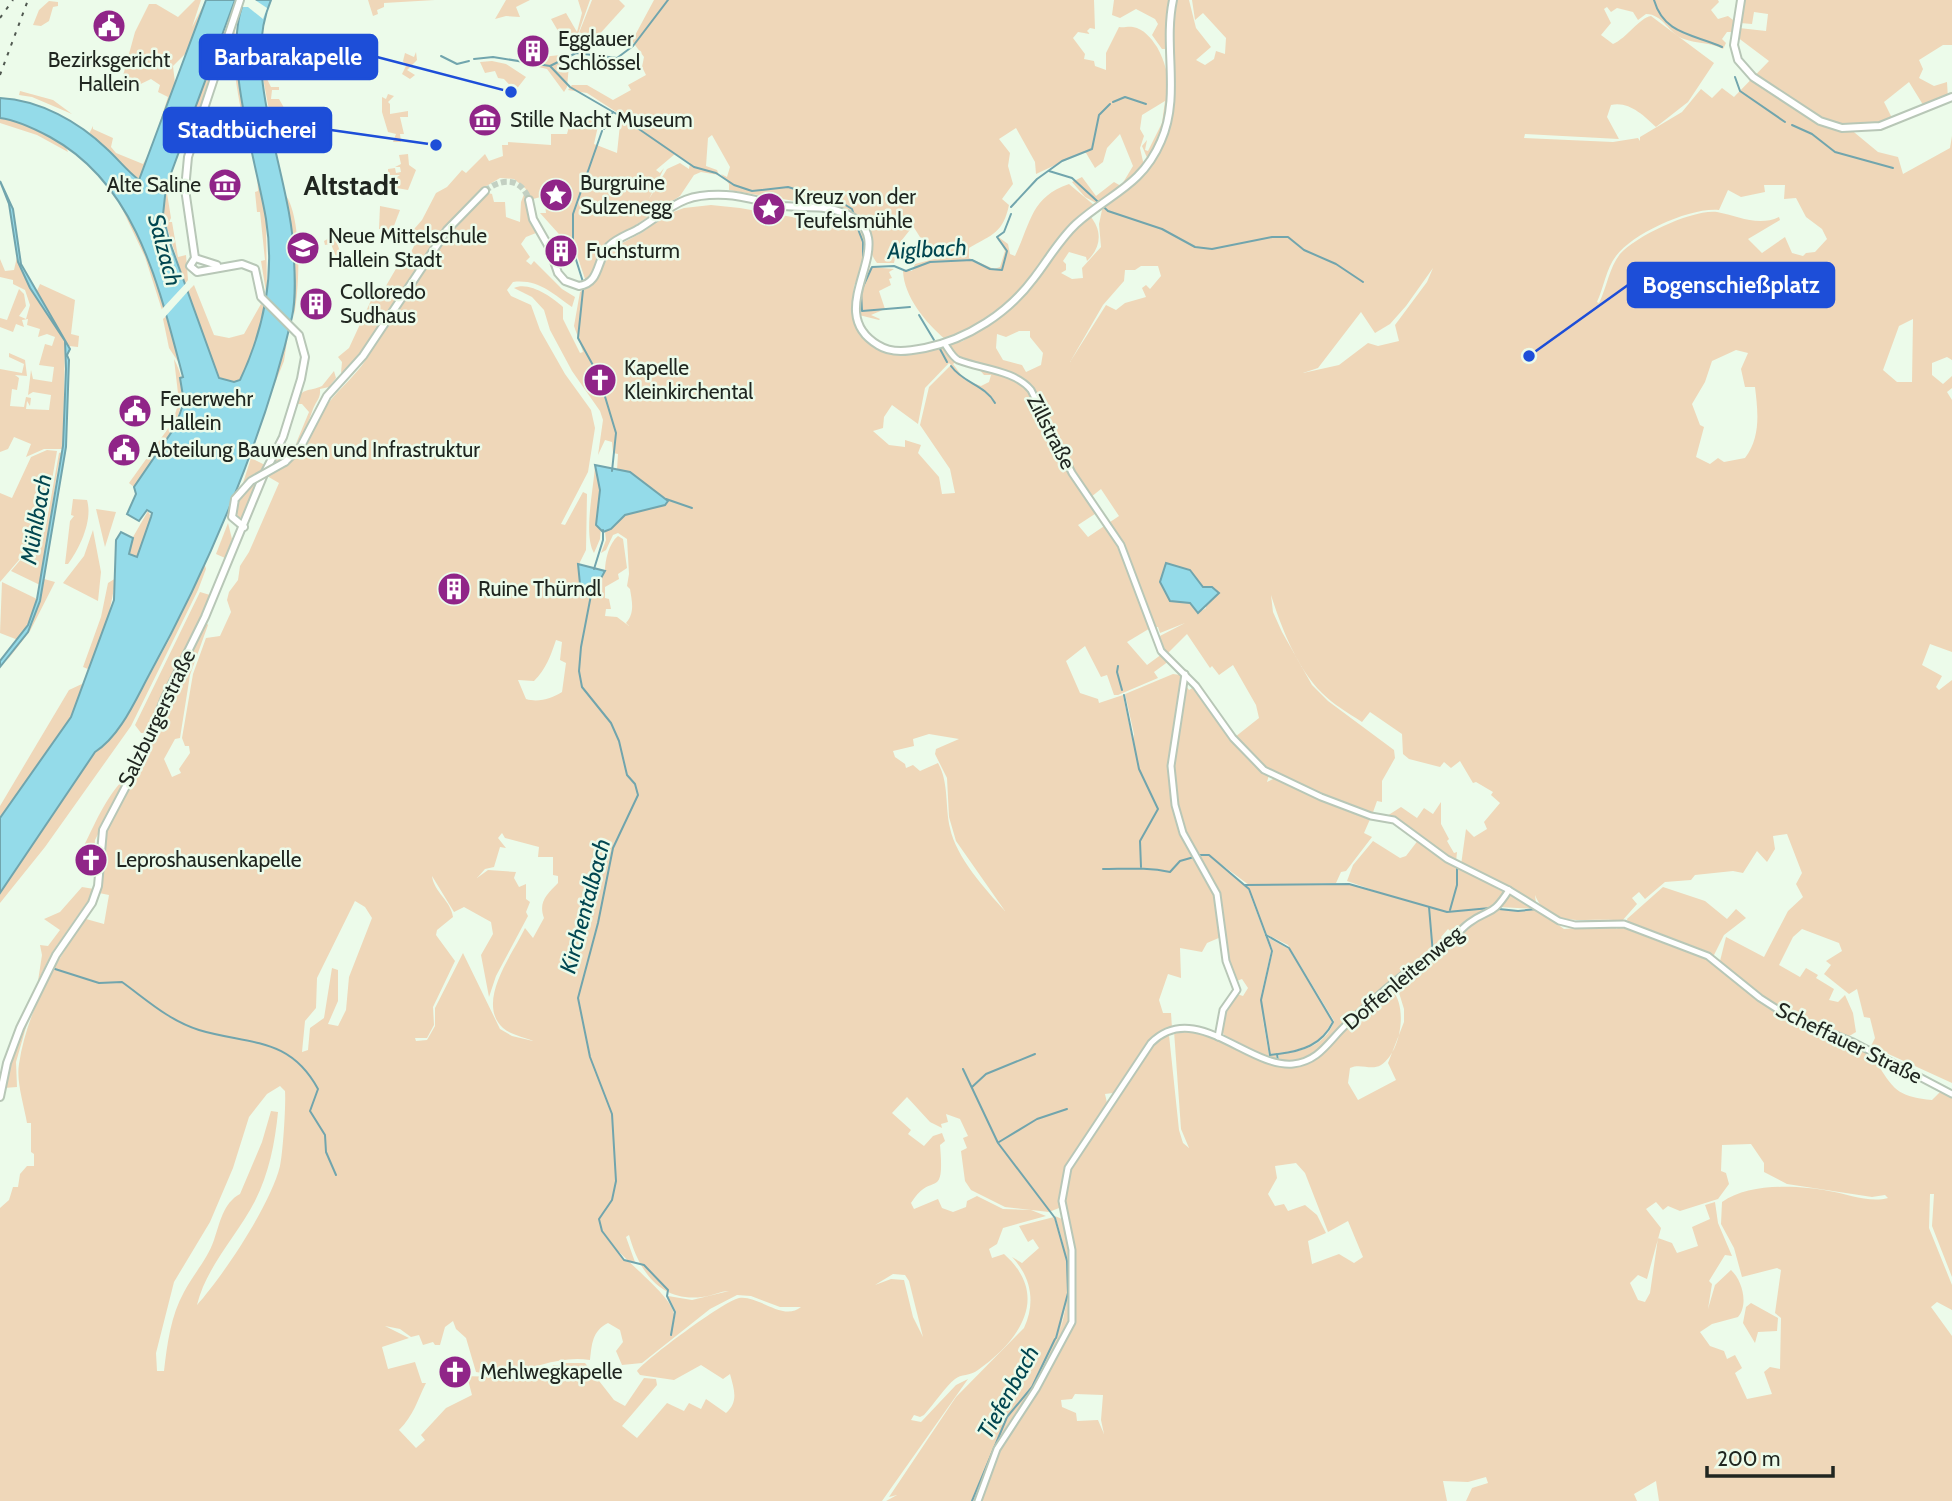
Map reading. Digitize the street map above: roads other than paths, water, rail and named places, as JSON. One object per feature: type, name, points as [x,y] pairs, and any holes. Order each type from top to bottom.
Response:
[{"type":"main road","points":[[195,258],[190,264],[192,270],[203,266],[195,258],[186,189],[188,157],[240,0]]},
{"type":"main road","points":[[528,201],[533,219],[549,247],[558,273],[565,282],[579,286],[595,277],[608,246],[680,201],[728,195],[845,213],[864,229],[870,251],[854,304],[856,321],[863,333],[882,348],[900,351],[944,343],[978,327],[1007,307],[1030,283],[1065,235],[1138,178],[1163,137],[1171,100],[1168,40],[1173,0]]},
{"type":"main road","points":[[1741,0],[1734,50],[1738,60],[1753,76],[1809,115],[1842,128],[1887,124],[1952,97]]},
{"type":"main road","points":[[243,527],[233,520],[232,505],[242,489],[285,462],[301,446],[327,396],[363,356],[447,230],[485,191]]},
{"type":"main road","name":"Salzburgerstraße","points":[[0,1097],[7,1063],[20,1028],[56,955],[87,912],[96,893],[99,851],[107,818],[142,756],[264,474],[283,437],[304,372],[305,357],[299,335],[264,300],[255,269],[242,264],[203,266]]},
{"type":"street","name":"Zillstraße","points":[[944,343],[957,359],[1028,386],[1075,479],[1108,523]]},
{"type":"street","name":"Scheffauer Straße","points":[[1108,523],[1127,558],[1157,643],[1168,659],[1183,672],[1233,738],[1264,770],[1321,797],[1371,816],[1394,820],[1447,859],[1509,890],[1567,924],[1624,924],[1694,950],[1716,961],[1760,998],[1787,1016],[1853,1042],[1952,1094]]},
{"type":"street","points":[[1183,672],[1171,773],[1180,826],[1217,894],[1226,961],[1237,990],[1223,1010],[1218,1037]]},
{"type":"street","name":"Doffenleitenweg","points":[[978,1501],[997,1449],[1036,1389],[1072,1322],[1072,1250],[1062,1201],[1068,1168],[1118,1087],[1157,1037],[1177,1029],[1218,1037],[1273,1063],[1308,1060],[1326,1048],[1341,1030],[1395,981],[1438,953],[1468,924],[1494,912],[1509,890]]},
{"type":"water","name":"Salzach","points":[[206,0],[235,0],[166,187],[163,215],[169,240],[219,378],[234,382],[240,380],[261,321],[269,261],[266,219],[238,76],[238,21],[245,0],[271,0],[263,29],[261,60],[270,127],[291,228],[295,281],[292,317],[250,454],[213,547],[171,634],[126,717],[112,737],[95,752],[0,893],[0,818],[71,717],[114,600],[116,540],[121,532],[133,538],[129,554],[137,557],[151,517],[152,513],[147,510],[139,521],[127,514],[136,494],[134,487],[175,427],[184,402],[180,378],[183,377],[154,275],[124,211],[105,182],[80,157],[38,131],[0,118],[0,98],[30,103],[58,114],[96,139],[139,180]]},
{"type":"water","points":[[0,181],[13,209],[21,264],[70,349],[67,355],[66,447],[40,601],[28,632],[0,667],[0,661],[28,625],[37,599],[63,446],[66,369],[65,341],[30,288],[18,262],[9,204]]},
{"type":"water","points":[[595,465],[630,472],[668,501],[665,505],[625,515],[611,529],[603,532],[596,525],[600,490]]},
{"type":"water","points":[[1166,563],[1190,570],[1203,587],[1212,587],[1219,593],[1198,613],[1190,603],[1170,601],[1160,582]]},
{"type":"water","points":[[578,564],[605,571],[590,598],[580,584]]},
{"type":"waterway","points":[[474,59],[493,57],[550,66],[576,53],[617,58],[633,46],[668,0]]},
{"type":"waterway","points":[[1654,0],[1659,12],[1673,27],[1722,47]]},
{"type":"waterway","points":[[441,56],[457,64],[469,61]]},
{"type":"waterway","points":[[550,66],[570,87],[620,116],[694,167],[716,173],[734,185],[752,191],[788,187],[844,204],[852,209],[854,215]]},
{"type":"waterway","points":[[1735,77],[1740,91],[1785,122]]},
{"type":"waterway","name":"Aiglbach","points":[[1113,102],[1125,97],[1146,104]]},
{"type":"waterway","name":"Aiglbach","points":[[1011,207],[1037,179],[1062,161],[1092,149],[1099,115],[1110,104]]},
{"type":"waterway","name":"Kirchentalbach","points":[[604,129],[613,112]]},
{"type":"waterway","points":[[1792,125],[1812,134],[1835,152],[1893,168]]},
{"type":"waterway","name":"Kirchentalbach","points":[[583,282],[573,250],[573,214],[602,131]]},
{"type":"waterway","points":[[1049,171],[1072,178],[1108,211],[1162,229],[1195,247],[1212,249],[1272,237],[1288,237],[1304,250],[1336,264],[1363,282]]},
{"type":"waterway","name":"Aiglbach","points":[[910,307],[862,311],[861,291],[872,267],[894,266],[906,271],[930,262],[972,260],[990,269],[1002,270],[1007,251],[997,237],[1004,232],[1011,214]]},
{"type":"waterway","points":[[856,224],[863,242],[863,262]]},
{"type":"waterway","name":"Kirchentalbach","points":[[583,290],[578,338],[600,378]]},
{"type":"waterway","points":[[919,315],[934,340]]},
{"type":"waterway","points":[[940,349],[947,362]]},
{"type":"waterway","points":[[951,366],[986,392],[995,403]]},
{"type":"waterway","name":"Kirchentalbach","points":[[600,380],[616,433],[612,471]]},
{"type":"waterway","points":[[666,499],[692,508]]},
{"type":"waterway","name":"Kirchentalbach","points":[[594,569],[603,540],[603,530]]},
{"type":"waterway","name":"Kirchentalbach","points":[[591,595],[581,647],[579,671],[582,687],[611,723],[619,741],[627,775],[635,784],[638,795],[613,848],[598,923],[578,998],[590,1057],[612,1114],[616,1181],[612,1200],[599,1219],[602,1231],[624,1260],[644,1265],[668,1290],[667,1296],[675,1312],[671,1335]]},
{"type":"waterway","points":[[1118,666],[1122,690]]},
{"type":"waterway","points":[[1124,695],[1139,769],[1158,809],[1140,841],[1141,867]]},
{"type":"waterway","points":[[1199,855],[1209,855],[1249,889],[1272,951],[1261,1000],[1270,1055],[1277,1054],[1278,1061]]},
{"type":"waterway","points":[[1103,869],[1170,872],[1180,861],[1194,857]]},
{"type":"waterway","points":[[1450,910],[1457,885],[1457,868]]},
{"type":"waterway","points":[[1245,885],[1349,884],[1447,912],[1490,908]]},
{"type":"waterway","points":[[1429,907],[1433,954]]},
{"type":"waterway","points":[[1499,909],[1537,909]]},
{"type":"waterway","points":[[1573,922],[1621,921]]},
{"type":"waterway","points":[[1266,935],[1289,948],[1333,1022],[1323,1036],[1310,1046],[1278,1054]]},
{"type":"waterway","points":[[55,969],[99,983],[122,982],[158,1009],[188,1026],[266,1045],[294,1060],[307,1072],[318,1089],[310,1111],[325,1135],[326,1152],[336,1175]]},
{"type":"waterway","points":[[972,1087],[986,1074],[1035,1054]]},
{"type":"waterway","points":[[963,1069],[998,1143],[1055,1218],[1067,1261],[1068,1293],[1056,1338]]},
{"type":"waterway","points":[[999,1142],[1037,1119],[1067,1109]]},
{"type":"waterway","name":"Tiefenbach","points":[[972,1501],[1007,1417],[1032,1387],[1055,1339]]},
{"type":"tunnel","points":[[485,191],[498,183],[511,182],[522,187],[529,200]]},
{"type":"railway","points":[[0,18],[13,0]]},
{"type":"railway","points":[[0,75],[28,0]]},
{"type":"place","name":"Bezirksgericht Hallein","points":[[109,26]]},
{"type":"place","name":"Egglauer Schlössel","points":[[533,51]]},
{"type":"place","name":"Barbarakapelle","points":[[511,92]]},
{"type":"place","name":"Stille Nacht Museum","points":[[485,120]]},
{"type":"place","name":"Stadtbücherei","points":[[436,145]]},
{"type":"place","name":"Alte Saline","points":[[225,185]]},
{"type":"place","name":"Burgruine Sulzenegg","points":[[556,195]]},
{"type":"place","name":"Kreuz von der Teufelsmühle","points":[[769,209]]},
{"type":"place","name":"Neue Mittelschule Hallein Stadt","points":[[303,248]]},
{"type":"place","name":"Fuchsturm","points":[[561,251]]},
{"type":"place","name":"Colloredo Sudhaus","points":[[316,304]]},
{"type":"place","name":"Bogenschießplatz","points":[[1529,356]]},
{"type":"place","name":"Kapelle Kleinkirchental","points":[[600,380]]},
{"type":"place","name":"Feuerwehr Hallein","points":[[135,411]]},
{"type":"place","name":"Abteilung Bauwesen und Infrastruktur","points":[[124,450]]},
{"type":"place","name":"Ruine Thürndl","points":[[454,589]]},
{"type":"place","name":"Leproshausenkapelle","points":[[91,860]]},
{"type":"place","name":"Mehlwegkapelle","points":[[455,1372]]},
{"type":"district","name":"Altstadt","points":[[351,185]]},
{"type":"water label","name":"Mühlbach","points":[[36,519]]}]
